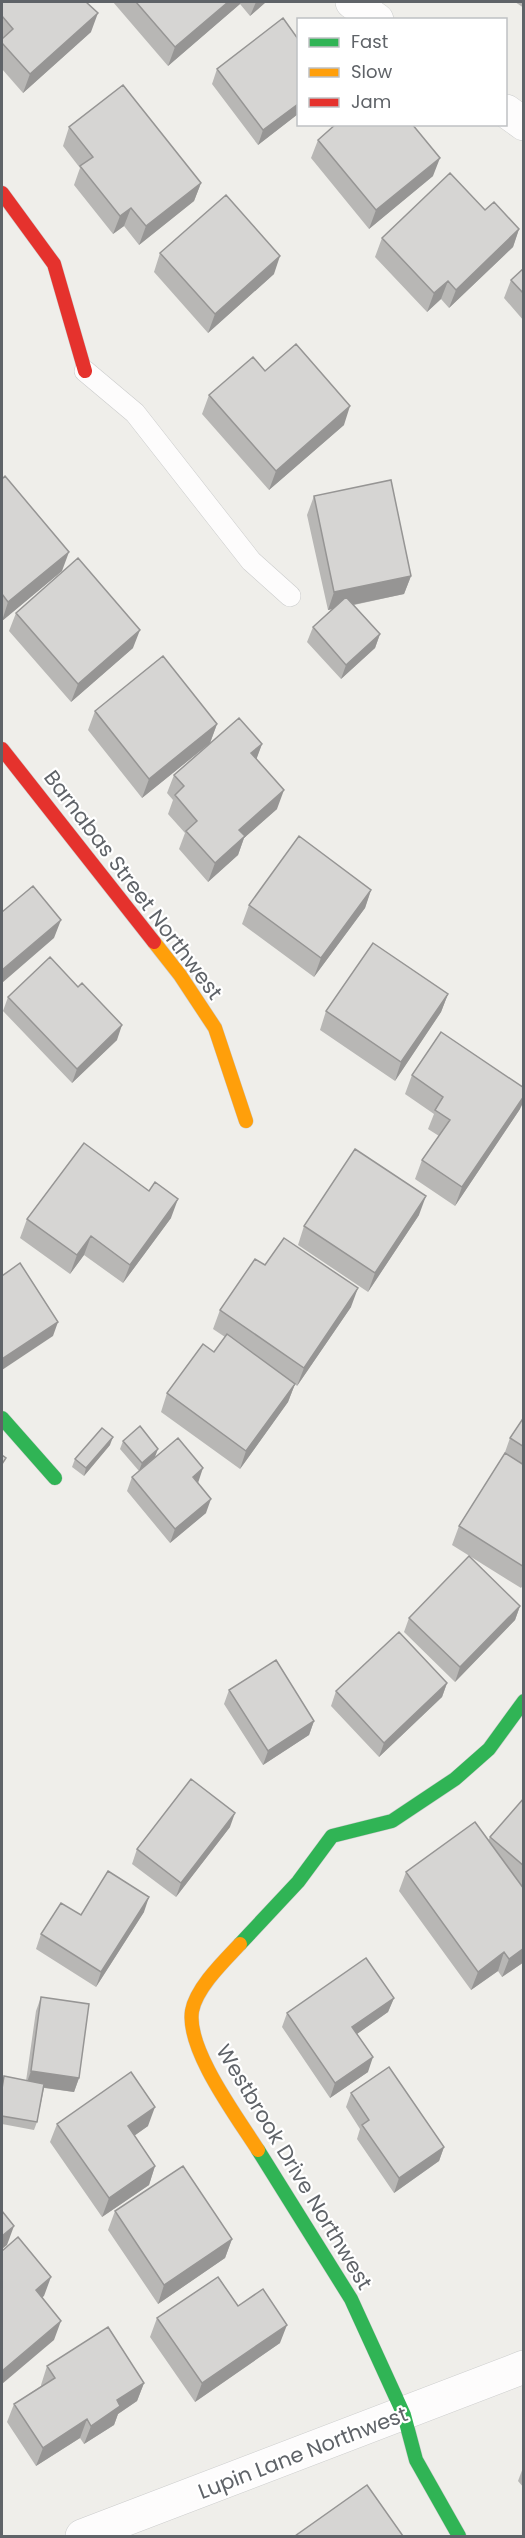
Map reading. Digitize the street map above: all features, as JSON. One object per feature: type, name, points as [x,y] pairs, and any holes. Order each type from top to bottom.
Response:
[{"type":"street","points":[[352,2],[374,18]]},
{"type":"street","points":[[507,112],[524,124]]},
{"type":"street","points":[[2,193],[54,264],[86,371]]},
{"type":"street","name":"Barnabas Street Northwest","points":[[2,749],[180,975],[215,1028],[246,1121]]},
{"type":"street","points":[[2,1418],[55,1478]]},
{"type":"street","name":"Westbrook Drive Northwest","points":[[459,2536],[416,2460],[404,2415],[351,2299],[198,2054],[192,2011],[209,1977],[298,1882],[332,1836],[392,1821],[454,1779],[489,1749],[524,1701]]},
{"type":"street","name":"Lupin Lane Northwest","points":[[82,2536],[404,2415],[524,2367]]},
{"type":"lane","points":[[86,371],[135,413],[251,561],[290,596]]},
{"type":"building","points":[[2,2],[86,2],[98,13],[30,74],[2,43],[2,39],[13,29],[2,16]]},
{"type":"building","points":[[136,2],[228,2],[175,47]]},
{"type":"building","points":[[283,18],[297,38],[297,105],[263,130],[217,69]]},
{"type":"building","points":[[123,85],[201,183],[146,226],[131,208],[120,216],[80,166],[93,157],[69,127]]},
{"type":"building","points":[[334,126],[414,126],[440,158],[376,210],[318,140]]},
{"type":"building","points":[[450,173],[485,210],[494,202],[519,229],[456,290],[448,281],[434,293],[382,238]]},
{"type":"building","points":[[226,195],[280,256],[215,314],[160,253]]},
{"type":"building","points":[[524,268],[524,294],[511,280]]},
{"type":"building","points":[[296,344],[350,406],[276,471],[209,395],[253,357],[265,371]]},
{"type":"building","points":[[5,476],[69,552],[8,602],[2,594],[2,479]]},
{"type":"building","points":[[391,480],[411,576],[334,592],[314,496]]},
{"type":"building","points":[[78,558],[140,630],[78,684],[16,613]]},
{"type":"building","points":[[346,597],[380,634],[346,665],[313,627]]},
{"type":"building","points":[[163,656],[217,724],[149,779],[95,711]]},
{"type":"building","points":[[239,718],[262,744],[251,753],[284,790],[239,830],[245,836],[215,863],[186,831],[197,821],[175,795],[184,786],[174,775]]},
{"type":"building","points":[[299,836],[371,890],[321,958],[249,905]]},
{"type":"building","points":[[33,886],[61,920],[2,970],[2,912]]},
{"type":"building","points":[[373,943],[448,994],[401,1062],[326,1011]]},
{"type":"building","points":[[50,957],[78,987],[82,983],[122,1025],[77,1069],[8,997]]},
{"type":"building","points":[[441,1032],[524,1088],[524,1096],[462,1187],[422,1160],[450,1120],[435,1110],[443,1097],[412,1075]]},
{"type":"building","points":[[84,1143],[149,1191],[155,1182],[178,1199],[130,1265],[91,1236],[77,1255],[27,1219]]},
{"type":"building","points":[[355,1149],[426,1196],[375,1273],[304,1226]]},
{"type":"building","points":[[284,1238],[358,1288],[304,1368],[220,1310],[255,1259],[265,1265]]},
{"type":"building","points":[[20,1263],[58,1322],[2,1359],[2,1276]]},
{"type":"building","points":[[227,1334],[295,1384],[246,1451],[167,1393],[203,1344],[214,1352]]},
{"type":"building","points":[[524,1417],[524,1447],[510,1438]]},
{"type":"building","points":[[140,1426],[158,1449],[142,1463],[123,1441]]},
{"type":"building","points":[[102,1428],[113,1437],[86,1468],[75,1459]]},
{"type":"building","points":[[178,1438],[203,1468],[193,1477],[211,1499],[175,1529],[132,1477]]},
{"type":"building","points":[[505,1453],[524,1465],[524,1567],[459,1526]]},
{"type":"building","points":[[469,1556],[520,1606],[460,1667],[409,1618]]},
{"type":"building","points":[[399,1632],[447,1683],[384,1743],[336,1691]]},
{"type":"building","points":[[276,1660],[314,1721],[268,1751],[229,1690]]},
{"type":"building","points":[[191,1779],[235,1813],[181,1883],[137,1849]]},
{"type":"building","points":[[524,1798],[524,1866],[490,1837]]},
{"type":"building","points":[[475,1822],[524,1889],[524,1948],[509,1959],[504,1952],[478,1972],[406,1872]]},
{"type":"building","points":[[108,1871],[149,1897],[101,1972],[41,1934],[61,1903],[81,1915]]},
{"type":"building","points":[[366,1958],[394,1998],[352,2027],[373,2057],[335,2083],[287,2013]]},
{"type":"building","points":[[41,1997],[89,2004],[79,2078],[31,2071]]},
{"type":"building","points":[[389,2067],[444,2147],[399,2178],[362,2125],[369,2120],[351,2093]]},
{"type":"building","points":[[131,2072],[155,2107],[128,2126],[155,2166],[109,2198],[57,2124]]},
{"type":"building","points":[[4,2076],[44,2084],[37,2122],[2,2116]]},
{"type":"building","points":[[183,2166],[232,2239],[164,2285],[115,2211]]},
{"type":"building","points":[[2,2211],[14,2226],[2,2236]]},
{"type":"building","points":[[18,2237],[51,2277],[36,2290],[61,2321],[2,2371],[2,2251]]},
{"type":"building","points":[[218,2277],[238,2306],[263,2289],[287,2325],[202,2383],[157,2318]]},
{"type":"building","points":[[108,2327],[144,2383],[117,2400],[120,2406],[91,2426],[87,2419],[43,2448],[14,2404],[55,2378],[47,2366]]},
{"type":"building","points":[[367,2485],[403,2536],[295,2536]]},
{"type":"traffic: fast","points":[[2,1418],[55,1478]]},
{"type":"traffic: fast","points":[[240,1944],[298,1882],[332,1836],[392,1821],[455,1779],[489,1749],[524,1701]]},
{"type":"traffic: fast","points":[[258,2150],[351,2299],[404,2415],[416,2460],[459,2536]]},
{"type":"traffic: slow","points":[[154,942],[180,975],[215,1028],[246,1121]]},
{"type":"traffic: slow","points":[[240,1944],[199,1993],[192,2011],[192,2027],[197,2044],[215,2082],[258,2150]]},
{"type":"traffic: jam","points":[[2,193],[54,264],[85,371]]},
{"type":"traffic: jam","points":[[2,749],[154,942]]}]
